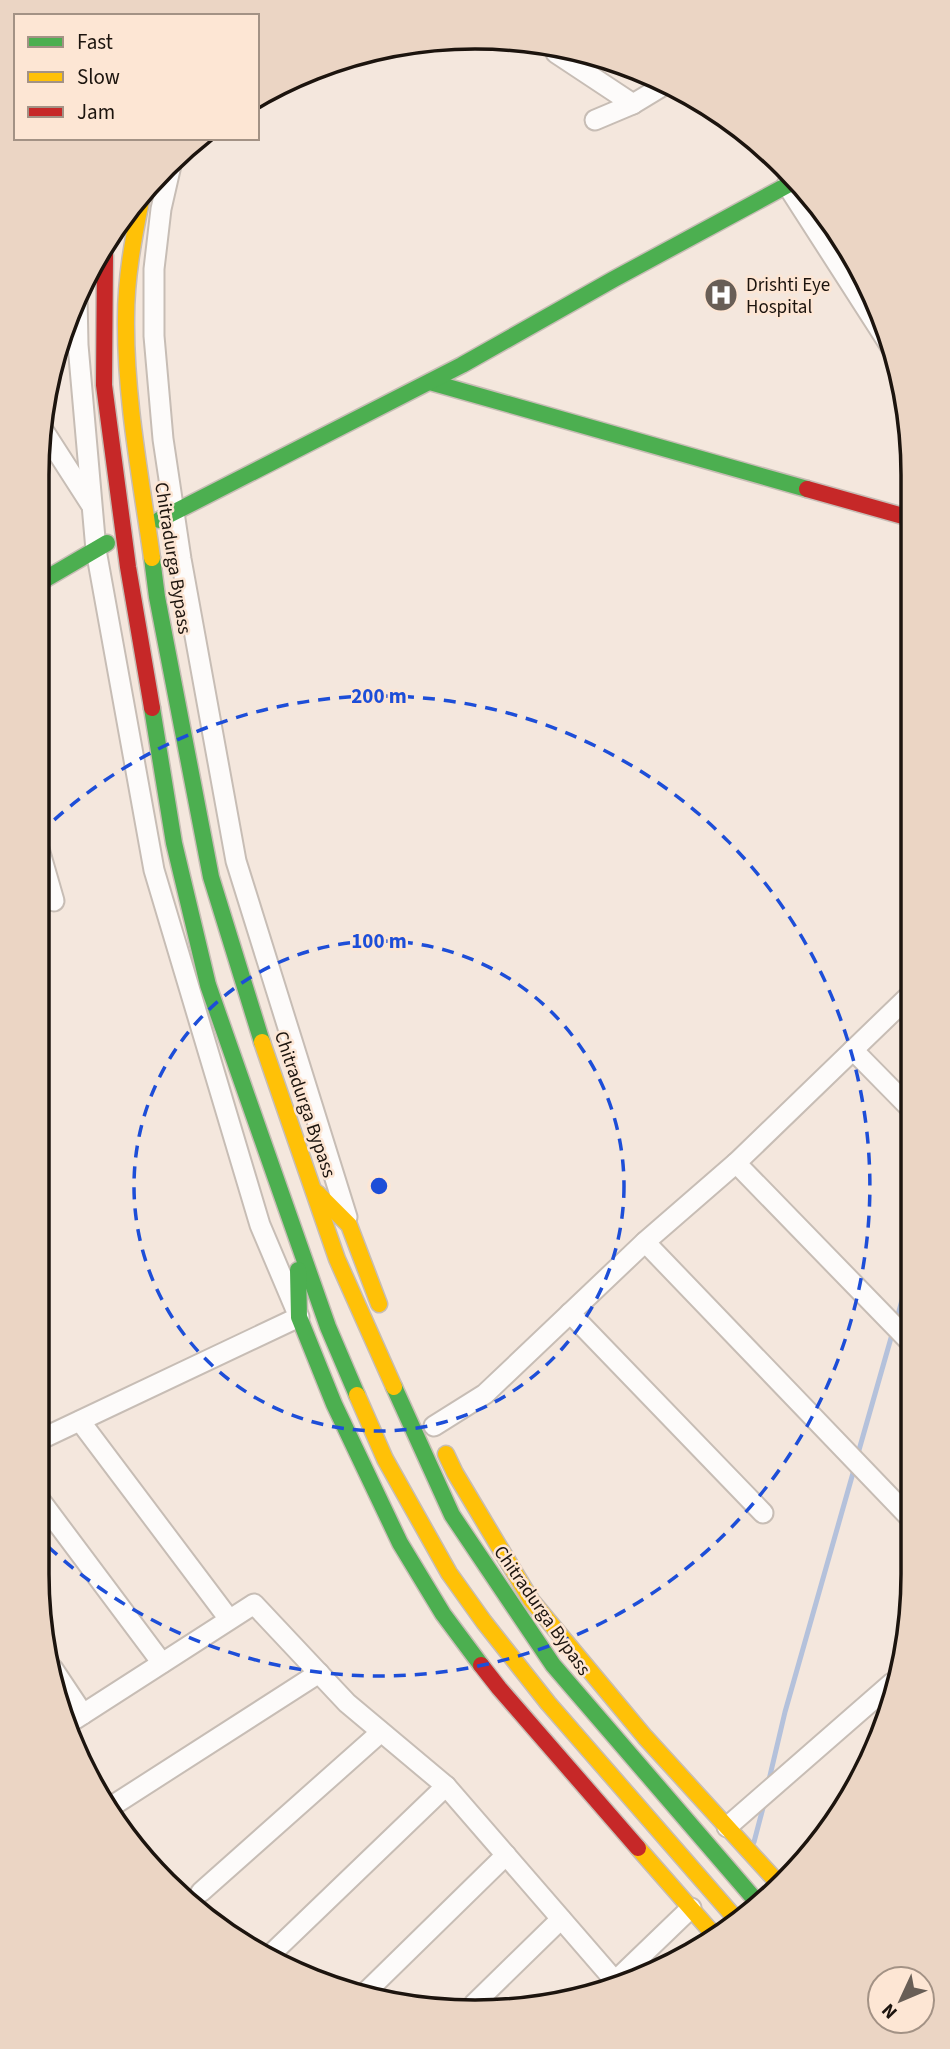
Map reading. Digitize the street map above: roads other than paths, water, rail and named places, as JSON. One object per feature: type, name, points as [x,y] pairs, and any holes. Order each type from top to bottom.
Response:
[{"type":"main road","points":[[166,515],[430,382],[787,185]]},
{"type":"main road","name":"Chitradurga Bypass","points":[[138,215],[131,249],[126,318],[130,400],[157,597],[211,877],[250,1006],[337,1259],[452,1515],[553,1665],[753,1897]]},
{"type":"main road","points":[[105,264],[104,385],[128,567],[174,843],[208,985],[328,1327],[384,1458],[449,1573],[548,1703],[731,1914]]},
{"type":"main road","points":[[430,382],[901,515]]},
{"type":"main road","points":[[49,577],[101,547]]},
{"type":"main road","points":[[314,1190],[349,1225],[386,1320]]},
{"type":"main road","points":[[297,1240],[299,1317],[364,1470],[400,1543],[443,1614],[499,1688],[709,1930]]},
{"type":"main road","points":[[431,1420],[455,1473],[531,1600],[645,1737],[773,1878]]},
{"type":"street","points":[[565,59],[634,104]]},
{"type":"street","points":[[595,120],[634,104],[657,90]]},
{"type":"street","points":[[167,181],[161,209],[154,269],[153,336],[163,439],[166,515],[236,861],[349,1225]]},
{"type":"street","points":[[806,207],[867,307]]},
{"type":"street","points":[[49,1435],[299,1317],[260,1225],[155,870],[101,547],[90,503],[78,322]]},
{"type":"street","points":[[51,442],[90,503]]},
{"type":"street","points":[[49,884],[54,901]]},
{"type":"street","points":[[431,1420],[485,1394],[645,1242],[736,1163],[901,1004]]},
{"type":"street","points":[[853,1050],[901,1099]]},
{"type":"street","points":[[736,1163],[901,1333]]},
{"type":"street","points":[[645,1242],[901,1509]]},
{"type":"street","points":[[570,1313],[763,1513]]},
{"type":"street","points":[[80,1421],[229,1619]]},
{"type":"street","points":[[49,1512],[162,1663]]},
{"type":"street","points":[[75,1719],[254,1604],[346,1703],[446,1786],[609,1978]]},
{"type":"street","points":[[116,1803],[319,1673]]},
{"type":"street","points":[[66,1689],[83,1714]]},
{"type":"street","points":[[727,1827],[884,1690]]},
{"type":"street","points":[[201,1892],[381,1732]]},
{"type":"street","points":[[275,1950],[446,1786]]},
{"type":"street","points":[[371,1987],[506,1855]]},
{"type":"street","points":[[623,1973],[691,1908]]},
{"type":"street","points":[[478,2000],[561,1919]]},
{"type":"waterway","points":[[896,1322],[901,1304]]},
{"type":"waterway","points":[[857,1457],[893,1331]]},
{"type":"waterway","points":[[768,1784],[785,1712],[855,1466]]},
{"type":"waterway","points":[[754,1842],[764,1804]]},
{"type":"place","name":"Drishti Eye Hospital","points":[[721,295]]}]
